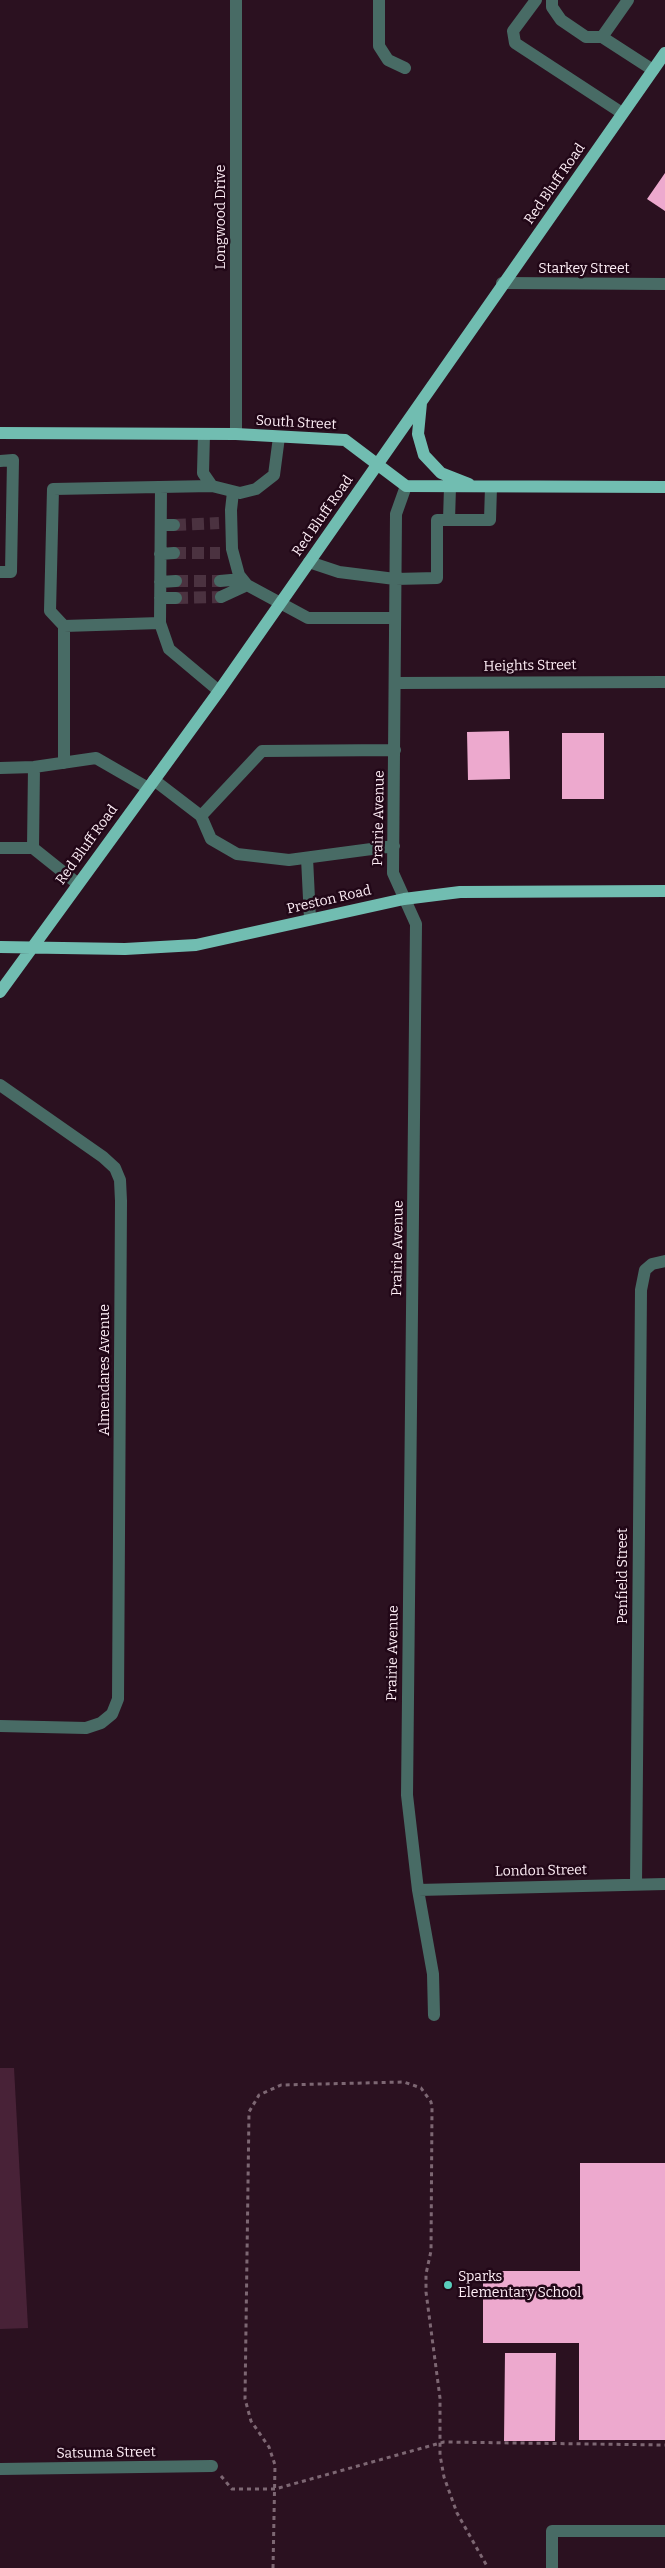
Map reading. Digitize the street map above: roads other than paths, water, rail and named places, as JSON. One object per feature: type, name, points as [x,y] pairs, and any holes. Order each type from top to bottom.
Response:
[{"type":"main road","name":"Red Bluff Road","points":[[0,992],[219,691],[502,283],[577,180],[665,53]]},
{"type":"main road","points":[[421,402],[418,434],[424,455],[440,473],[476,487]]},
{"type":"main road","name":"South Street","points":[[0,433],[236,434],[345,440],[406,486]]},
{"type":"main road","points":[[406,486],[665,488]]},
{"type":"main road","name":"Preston Road","points":[[0,947],[125,949],[196,945],[404,898],[460,892],[665,890]]},
{"type":"street","name":"Longwood Drive","points":[[236,0],[236,434]]},
{"type":"street","points":[[379,0],[379,46],[388,60],[405,68]]},
{"type":"street","points":[[536,0],[513,31],[515,43],[622,113]]},
{"type":"street","points":[[552,0],[552,7],[561,20],[586,36],[602,36],[653,70]]},
{"type":"street","points":[[602,36],[628,0]]},
{"type":"street","name":"Starkey Street","points":[[502,283],[665,284]]},
{"type":"street","points":[[204,434],[204,473],[212,486]]},
{"type":"street","points":[[64,763],[64,626],[50,611],[53,489],[212,486],[234,492],[256,489],[274,475],[279,437]]},
{"type":"street","points":[[0,460],[13,460],[6,495],[11,572],[0,572]]},
{"type":"street","name":"Prairie Avenue","points":[[406,486],[396,514],[393,873],[416,924],[407,1795],[418,1890],[433,1974],[434,2015]]},
{"type":"street","points":[[161,487],[160,622],[169,649],[219,691]]},
{"type":"street","points":[[449,520],[450,487]]},
{"type":"street","points":[[309,562],[339,572],[396,579],[437,578],[437,520],[490,520],[491,487]]},
{"type":"street","points":[[234,492],[233,552],[239,575],[245,582],[308,618],[395,618]]},
{"type":"street","points":[[218,523],[232,523]]},
{"type":"street","points":[[160,525],[174,524]]},
{"type":"street","points":[[220,553],[233,552]]},
{"type":"street","points":[[160,554],[174,553]]},
{"type":"street","points":[[160,582],[176,581]]},
{"type":"street","points":[[220,581],[245,582]]},
{"type":"street","points":[[220,597],[245,582]]},
{"type":"street","points":[[160,598],[176,598]]},
{"type":"street","points":[[64,626],[160,622]]},
{"type":"street","name":"Heights Street","points":[[395,683],[665,682]]},
{"type":"street","points":[[200,816],[262,751],[395,750]]},
{"type":"street","points":[[0,768],[34,767],[96,758],[151,784],[200,816],[212,839],[237,854],[289,860],[394,846]]},
{"type":"street","points":[[33,848],[34,767]]},
{"type":"street","points":[[0,848],[33,848],[78,884]]},
{"type":"street","points":[[307,858],[310,919]]},
{"type":"street","name":"Almendares Avenue","points":[[0,1085],[103,1157],[114,1168],[120,1180],[118,1700],[112,1714],[101,1723],[86,1728],[0,1726]]},
{"type":"street","name":"Penfield Street","points":[[636,1884],[640,1290],[645,1270],[652,1264],[665,1261]]},
{"type":"street","name":"London Street","points":[[418,1890],[665,1884]]},
{"type":"street","name":"Satsuma Street","points":[[0,2469],[212,2466]]},
{"type":"street","points":[[552,2568],[552,2530],[665,2531]]},
{"type":"tunnel","points":[[174,525],[219,523]]},
{"type":"tunnel","points":[[174,553],[220,553]]},
{"type":"tunnel","points":[[176,581],[220,581]]},
{"type":"tunnel","points":[[176,598],[221,597]]},
{"type":"place","name":"Sparks Elementary School","points":[[448,2285]]}]
